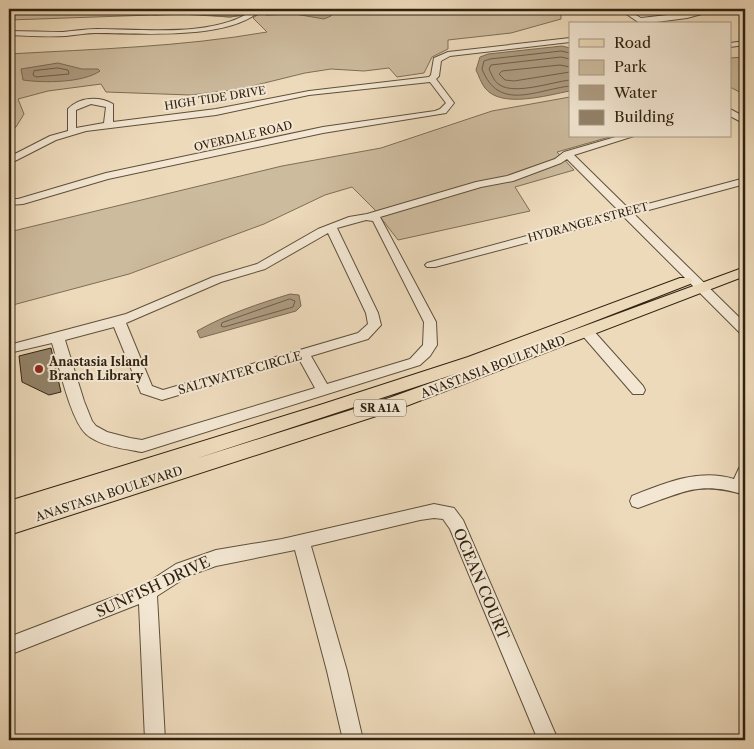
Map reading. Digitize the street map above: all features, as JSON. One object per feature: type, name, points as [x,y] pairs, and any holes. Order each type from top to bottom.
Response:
[{"type":"main road","name":"ANASTASIA BOULEVARD","points":[[9,526],[395,403],[587,332],[698,283],[745,259]]},
{"type":"main road","name":"ANASTASIA BOULEVARD","points":[[9,510],[329,409],[698,283],[745,271]]},
{"type":"street","points":[[9,33],[148,32],[209,28],[238,22],[259,9]]},
{"type":"street","points":[[622,9],[644,22],[687,16],[717,9]]},
{"type":"street","points":[[431,80],[435,76],[437,60],[448,54],[569,40]]},
{"type":"street","points":[[732,45],[745,43]]},
{"type":"street","name":"HIGH TIDE DRIVE","points":[[9,161],[72,131],[108,124],[216,112],[293,96],[362,86],[431,80]]},
{"type":"street","name":"OVERDALE ROAD","points":[[9,202],[19,202],[106,176],[324,130],[436,114],[443,111],[450,103],[436,82],[431,80]]},
{"type":"street","points":[[72,131],[72,109],[86,102],[105,102],[110,106],[108,124]]},
{"type":"street","points":[[732,113],[745,122]]},
{"type":"street","points":[[9,349],[119,322],[211,281],[264,265],[316,236],[332,232],[346,220],[371,216],[480,184],[508,179],[558,161],[567,154],[623,138]]},
{"type":"street","points":[[567,154],[745,330]]},
{"type":"street","name":"HYDRANGEA STREET","points":[[431,265],[745,180]]},
{"type":"street","points":[[58,336],[83,417],[91,430],[120,443],[142,446],[415,362],[427,353],[432,341],[430,322],[377,219],[371,216]]},
{"type":"street","name":"SALTWATER CIRCLE","points":[[119,322],[146,389],[162,395],[363,336],[375,325],[372,313],[332,232]]},
{"type":"street","points":[[587,332],[638,390]]},
{"type":"street","points":[[303,354],[323,390]]},
{"type":"street","points":[[638,500],[683,483],[744,483]]},
{"type":"street","name":"OCEAN COURT","points":[[301,542],[420,513],[434,511],[448,513],[457,526],[548,740]]},
{"type":"street","points":[[301,542],[337,671],[353,740]]},
{"type":"street","name":"SUNFISH DRIVE","points":[[9,646],[148,592],[182,570],[216,558],[301,542]]},
{"type":"street","points":[[148,592],[155,740]]},
{"type":"green space","points":[[9,9],[254,9],[247,15],[230,17],[180,14],[9,20]]},
{"type":"green space","points":[[306,9],[556,9],[561,13],[561,19],[511,33],[448,40],[448,49],[432,57],[424,73],[397,77],[389,68],[364,71],[331,69],[305,73],[240,89],[191,95],[106,92],[101,84],[48,91],[18,99],[24,114],[16,127],[9,130],[9,54],[138,47],[235,37],[267,32],[253,18],[260,13],[283,14]]},
{"type":"green space","points":[[745,57],[745,95],[732,88],[732,58]]},
{"type":"green space","points":[[569,97],[569,138],[606,138],[557,152],[574,170],[515,187],[530,211],[398,240],[374,209],[352,187],[325,195],[264,224],[129,274],[9,306],[9,232],[282,166],[381,148],[492,111]]},
{"type":"water","points":[[168,9],[215,9],[240,15],[230,17],[194,14],[153,15]]},
{"type":"water","points":[[298,9],[338,9],[331,16],[324,19],[295,14],[266,15]]},
{"type":"water","points":[[562,46],[569,48],[569,91],[525,99],[502,98],[492,94],[481,82],[476,70],[480,57],[488,54]]},
{"type":"water","points":[[58,63],[82,69],[98,69],[100,71],[84,78],[73,80],[41,82],[23,80],[21,69]]},
{"type":"water","points":[[290,294],[299,295],[301,306],[296,311],[200,338],[197,331],[220,319]]},
{"type":"building","name":"Anastasia Island Branch Library","points":[[51,348],[61,392],[49,395],[22,382],[19,356]]},
{"type":"place","name":"Anastasia Island Branch Library","points":[[39,369]]}]
